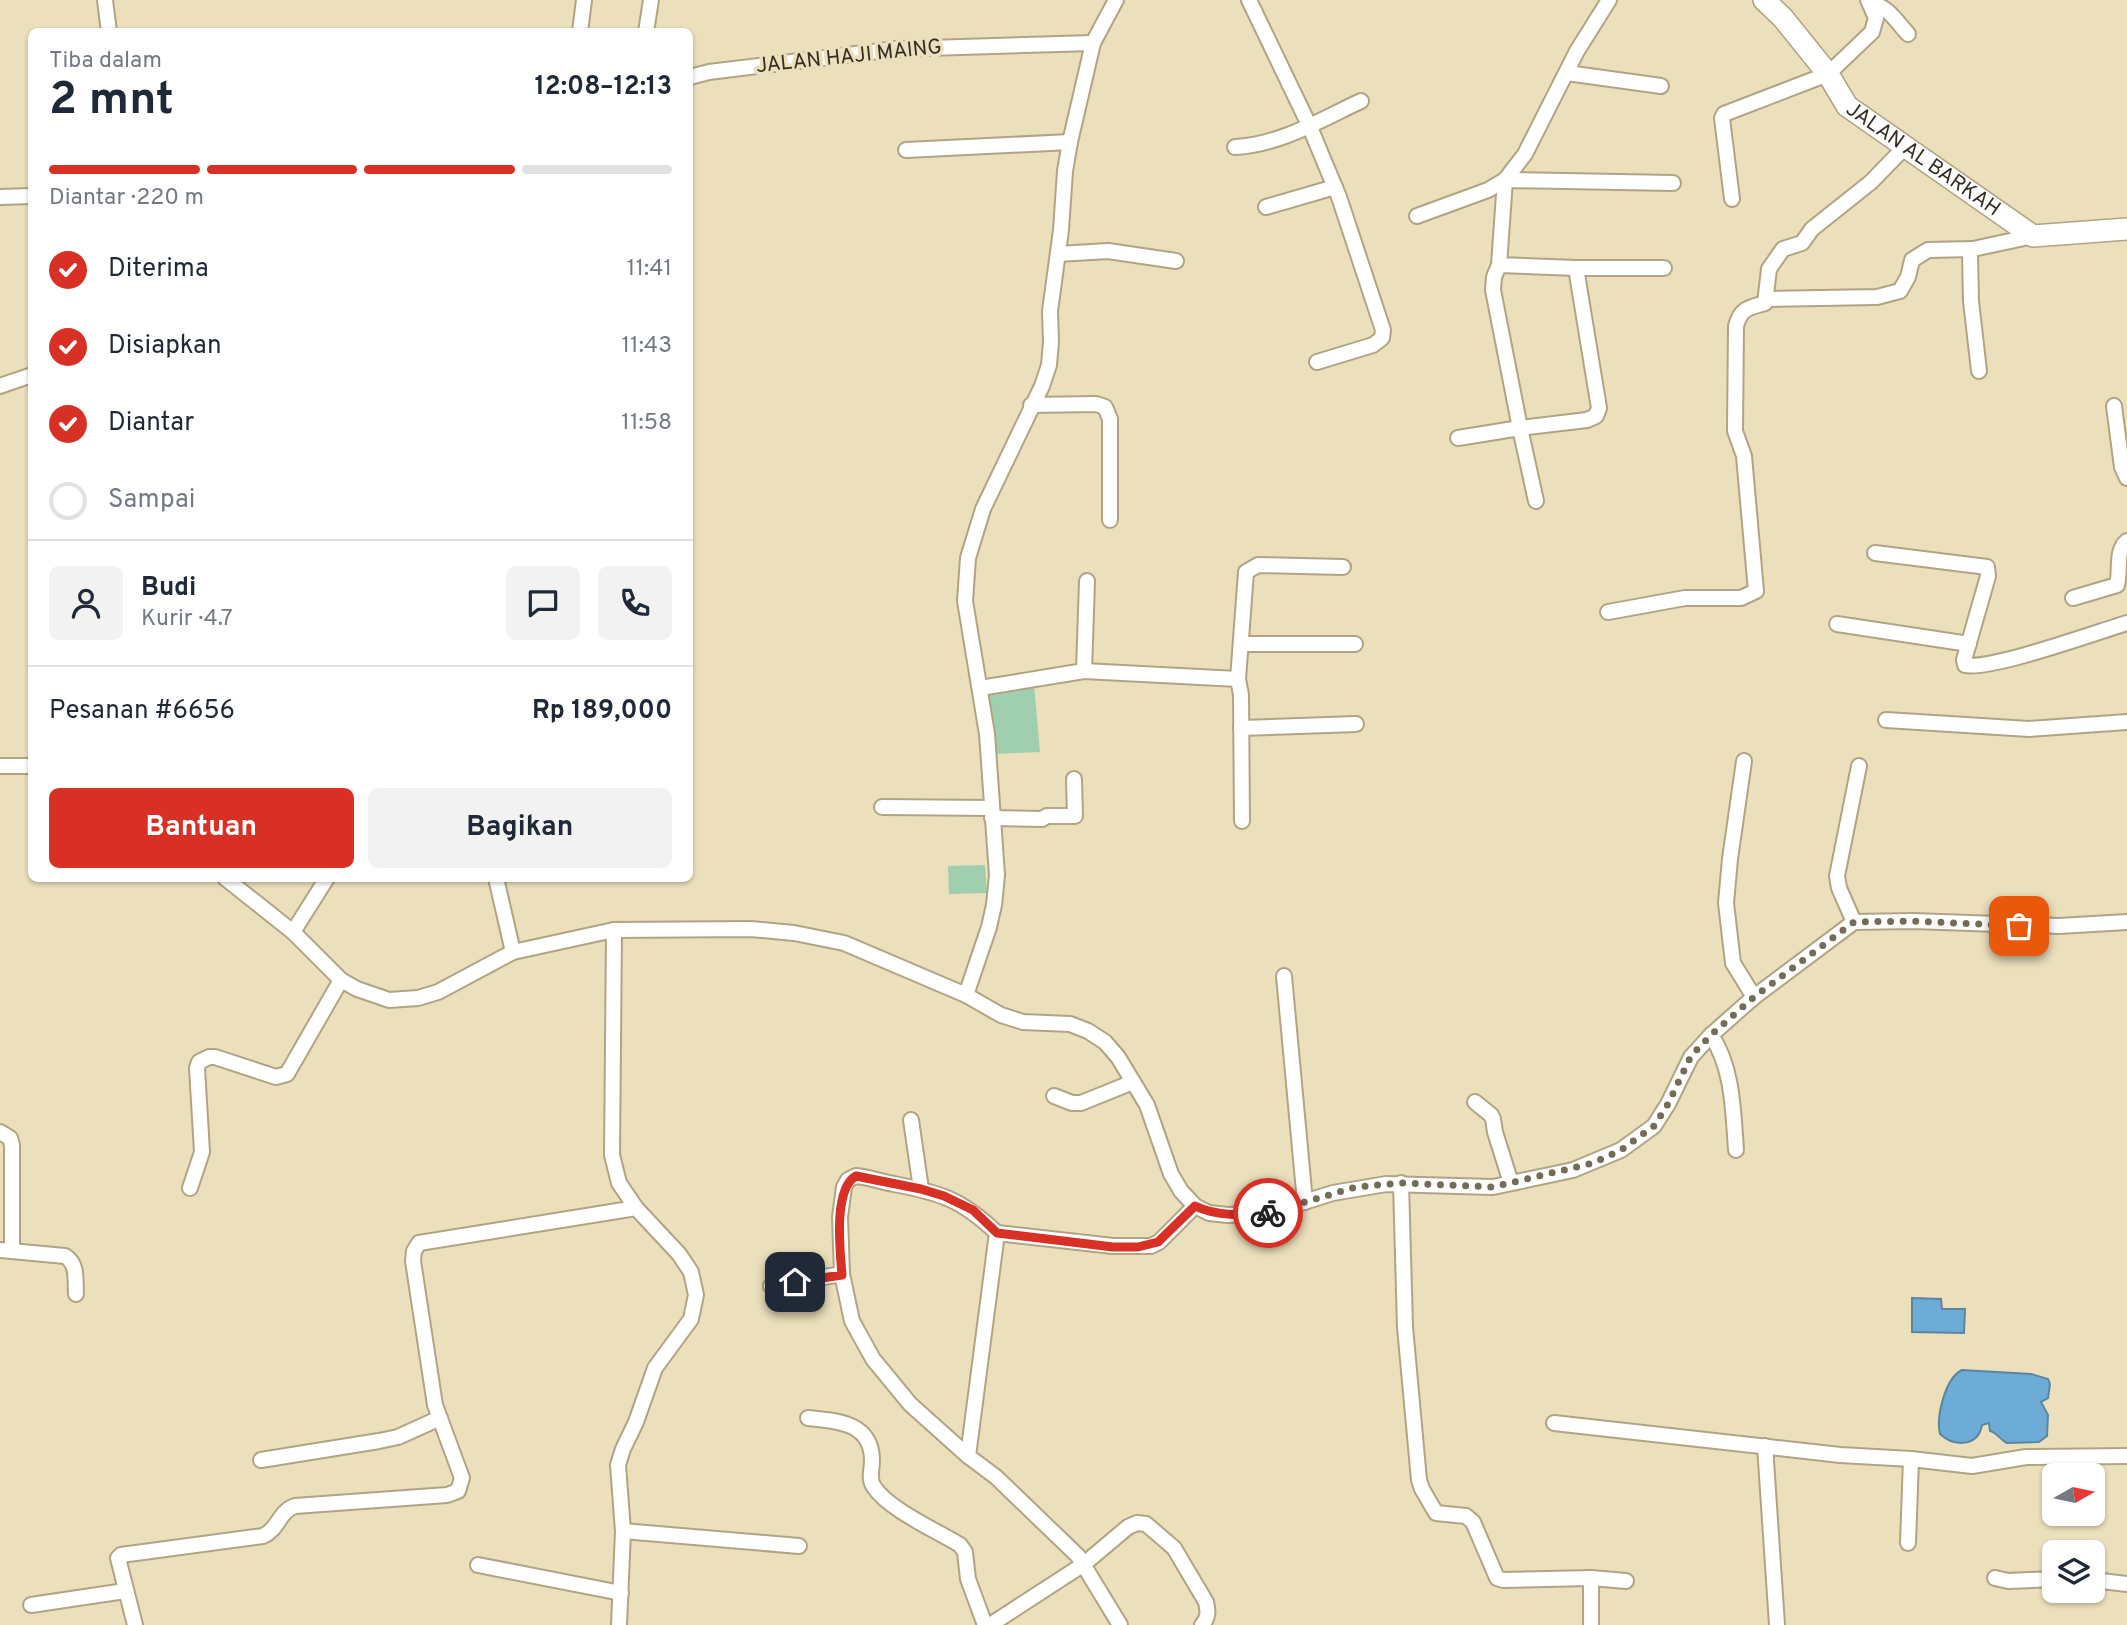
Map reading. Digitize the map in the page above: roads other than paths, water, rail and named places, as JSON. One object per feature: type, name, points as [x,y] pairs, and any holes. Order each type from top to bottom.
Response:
[{"type":"street","points":[[105,0],[108,28]]},
{"type":"street","points":[[580,28],[584,0]]},
{"type":"street","points":[[647,28],[651,0]]},
{"type":"street","points":[[966,995],[994,905],[997,875],[991,813],[990,763],[965,601],[968,558],[983,509],[1042,386],[1049,365],[1049,311],[1070,142],[1093,43],[1116,0]]},
{"type":"street","points":[[1248,0],[1309,125],[1335,187],[1383,330],[1382,338],[1373,345],[1317,362]]},
{"type":"street","points":[[1417,216],[1488,190],[1505,180],[1525,154],[1577,51],[1609,0]]},
{"type":"street","name":"JALAN AL BARKAH","points":[[1763,0],[1783,18],[1828,74],[1847,106],[2033,236]]},
{"type":"street","points":[[1732,199],[1722,118],[1724,114],[1828,74],[1872,32],[1876,18],[1871,1]]},
{"type":"street","points":[[1871,1],[1888,10],[1908,34]]},
{"type":"street","name":"JALAN HAJI MAING","points":[[693,77],[896,48],[1093,43]]},
{"type":"street","points":[[1567,73],[1661,86]]},
{"type":"street","points":[[1235,146],[1248,146],[1277,139],[1361,101]]},
{"type":"street","points":[[906,150],[1070,142]]},
{"type":"street","points":[[1608,611],[1685,598],[1741,598],[1756,591],[1744,456],[1735,431],[1736,326],[1739,314],[1747,308],[1765,303],[1769,269],[1783,249],[1802,243],[1812,229],[1871,182],[1905,147]]},
{"type":"street","points":[[1505,180],[1672,183]]},
{"type":"street","points":[[1505,180],[1499,265],[1493,290],[1536,501]]},
{"type":"street","points":[[1266,206],[1335,187]]},
{"type":"street","points":[[0,197],[28,196]]},
{"type":"street","points":[[1766,299],[1877,297],[1899,291],[1908,277],[1912,260],[1928,250],[1973,249],[2033,236],[2127,229]]},
{"type":"street","points":[[1973,249],[1969,258],[1969,272],[1979,370]]},
{"type":"street","points":[[1058,254],[1108,251],[1176,261]]},
{"type":"street","points":[[1499,265],[1664,268]]},
{"type":"street","points":[[1458,438],[1587,420],[1596,416],[1599,408],[1576,268]]},
{"type":"street","points":[[0,386],[28,376]]},
{"type":"street","points":[[1031,405],[1096,404],[1105,407],[1110,419],[1110,520]]},
{"type":"street","points":[[2114,406],[2122,467],[2127,478]]},
{"type":"street","points":[[2073,598],[2117,585],[2121,570],[2119,553],[2127,541]]},
{"type":"street","points":[[1875,553],[1987,567],[1988,576],[1964,660],[1965,665],[1997,663],[2127,623]]},
{"type":"street","points":[[1242,821],[1238,679],[1246,572],[1258,565],[1343,567]]},
{"type":"street","points":[[1084,671],[1087,581]]},
{"type":"street","points":[[1837,624],[1969,644]]},
{"type":"street","points":[[1241,645],[1355,644]]},
{"type":"street","points":[[980,688],[1084,671],[1238,679]]},
{"type":"street","points":[[1886,720],[2029,729],[2127,722]]},
{"type":"street","points":[[1241,728],[1356,724]]},
{"type":"street","points":[[1744,761],[1726,903],[1733,963],[1754,997]]},
{"type":"street","points":[[0,766],[28,766]]},
{"type":"street","points":[[1854,922],[1839,888],[1837,876],[1859,766]]},
{"type":"street","points":[[882,807],[991,813],[1042,819],[1047,816],[1075,816],[1074,779]]},
{"type":"street","points":[[230,882],[293,932],[341,980],[381,998],[418,998],[438,992],[513,953],[614,930],[751,929],[794,933],[844,943],[966,995],[1001,1015],[1023,1022],[1070,1024],[1105,1042],[1147,1105],[1171,1174],[1181,1191],[1195,1206],[1209,1213],[1247,1215],[1269,1213],[1356,1187],[1401,1183],[1493,1187],[1593,1163],[1621,1150],[1654,1126],[1691,1056],[1711,1035],[1754,997],[1854,922],[1913,921],[2059,926],[2127,922]]},
{"type":"street","points":[[293,932],[324,882]]},
{"type":"street","points":[[497,882],[513,953]]},
{"type":"street","points":[[614,930],[612,1155],[619,1183],[636,1208],[679,1254],[691,1272],[696,1295],[691,1319],[655,1368],[618,1465],[623,1531],[619,1625]]},
{"type":"street","points":[[1284,976],[1305,1202]]},
{"type":"street","points":[[190,1188],[202,1152],[197,1068],[199,1062],[215,1057],[282,1077],[287,1074],[341,980]]},
{"type":"street","points":[[1711,1035],[1720,1048],[1725,1063],[1732,1100],[1736,1150]]},
{"type":"street","points":[[1054,1096],[1081,1104],[1133,1082]]},
{"type":"street","points":[[1475,1102],[1493,1119],[1511,1183]]},
{"type":"street","points":[[911,1119],[921,1189]]},
{"type":"street","points":[[0,1132],[10,1138],[12,1145],[6,1250],[65,1256],[75,1266],[76,1294]]},
{"type":"street","points":[[1120,1625],[1084,1564],[996,1477],[968,1456],[910,1404],[873,1360],[852,1321],[842,1275],[840,1217],[844,1188],[848,1180],[856,1176],[921,1189],[961,1203],[997,1233],[1113,1247],[1151,1246],[1195,1206]]},
{"type":"street","points":[[1401,1183],[1405,1327],[1422,1489],[1436,1513],[1466,1516],[1473,1522],[1497,1578],[1591,1578],[1626,1581]]},
{"type":"street","points":[[135,1625],[118,1558],[121,1555],[263,1536],[274,1528],[283,1513],[295,1506],[455,1493],[461,1487],[462,1478],[435,1405],[413,1261],[414,1251],[419,1243],[636,1208]]},
{"type":"street","points":[[968,1456],[997,1233]]},
{"type":"street","points":[[771,1286],[842,1275]]},
{"type":"street","points":[[261,1460],[398,1437],[440,1418]]},
{"type":"street","points":[[808,1418],[847,1423],[861,1432],[869,1443],[872,1454],[870,1478],[874,1488],[887,1502],[960,1545],[965,1552],[968,1579],[987,1625],[1084,1564],[1128,1527],[1137,1523],[1146,1524],[1174,1548],[1206,1602],[1207,1619],[1202,1625]]},
{"type":"street","points":[[1554,1423],[1840,1455],[1972,1466],[2026,1457],[2127,1456]]},
{"type":"street","points":[[1765,1446],[1777,1625]]},
{"type":"street","points":[[1908,1543],[1910,1459]]},
{"type":"street","points":[[623,1531],[799,1546]]},
{"type":"street","points":[[478,1565],[621,1593]]},
{"type":"street","points":[[1591,1578],[1591,1625]]},
{"type":"street","points":[[1994,1578],[2008,1581],[2042,1580]]},
{"type":"street","points":[[2105,1581],[2127,1584]]},
{"type":"street","points":[[31,1605],[125,1591]]},
{"type":"water","points":[[1912,1298],[1941,1299],[1942,1309],[1965,1309],[1964,1333],[1912,1332]]},
{"type":"water","points":[[1962,1370],[2031,1374],[2048,1379],[2048,1398],[2041,1402],[2048,1415],[2047,1436],[2039,1442],[2007,1443],[1990,1431],[1989,1423],[1982,1425],[1976,1438],[1965,1443],[1952,1441],[1940,1434],[1939,1418],[1943,1399],[1951,1381]]}]
